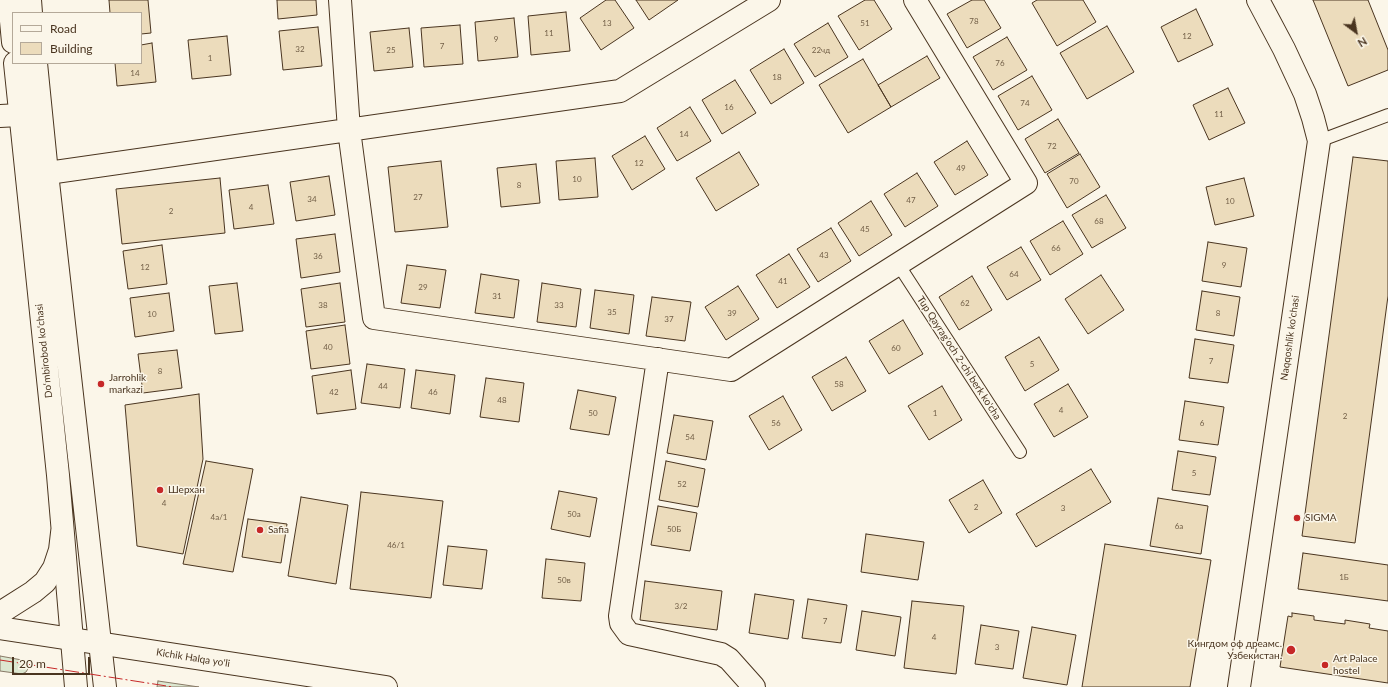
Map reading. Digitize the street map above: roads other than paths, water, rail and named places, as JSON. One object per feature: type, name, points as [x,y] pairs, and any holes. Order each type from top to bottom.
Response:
[{"type":"main road","points":[[9,0],[12,32]]},
{"type":"main road","points":[[30,0],[31,12]]},
{"type":"main road","points":[[340,0],[349,130],[374,318],[731,370],[1026,183],[915,0]]},
{"type":"main road","points":[[36,175],[620,91],[769,0]]},
{"type":"main road","name":"Naqqoshlik ko'chasi","points":[[1239,687],[1319,142],[1305,94],[1284,48],[1258,0]]},
{"type":"main road","name":"Doʻmbirobod koʻchasi","points":[[15,64],[20,115],[36,175],[61,301],[100,643]]},
{"type":"main road","name":"Doʻmbirobod koʻchasi","points":[[20,115],[36,64]]},
{"type":"main road","name":"Doʻmbirobod koʻchasi","points":[[36,175],[56,459],[76,687]]},
{"type":"main road","points":[[658,360],[620,616],[621,623],[630,634],[721,654],[729,659],[754,687]]},
{"type":"main road","points":[[0,613],[33,592],[45,582],[54,568],[60,550],[62,533]]},
{"type":"main road","name":"Kichik Halqa yo'li","points":[[0,628],[386,687]]},
{"type":"main road","points":[[100,643],[105,687]]},
{"type":"lane","points":[[1319,142],[1388,116]]},
{"type":"lane","name":"Tup Qayrag'och 2-chi berk ko'cha","points":[[898,264],[1020,452]]},
{"type":"place","name":"Jarrohlik markazi","points":[[101,384]]},
{"type":"place","name":"Шерхан","points":[[160,490]]},
{"type":"place","name":"SIGMA","points":[[1297,518]]},
{"type":"place","name":"Safia","points":[[260,530]]},
{"type":"place","name":"Кингдом оф дреамс. Узбекистан.","points":[[1291,650]]},
{"type":"place","name":"Art Palace hostel","points":[[1325,665]]}]
